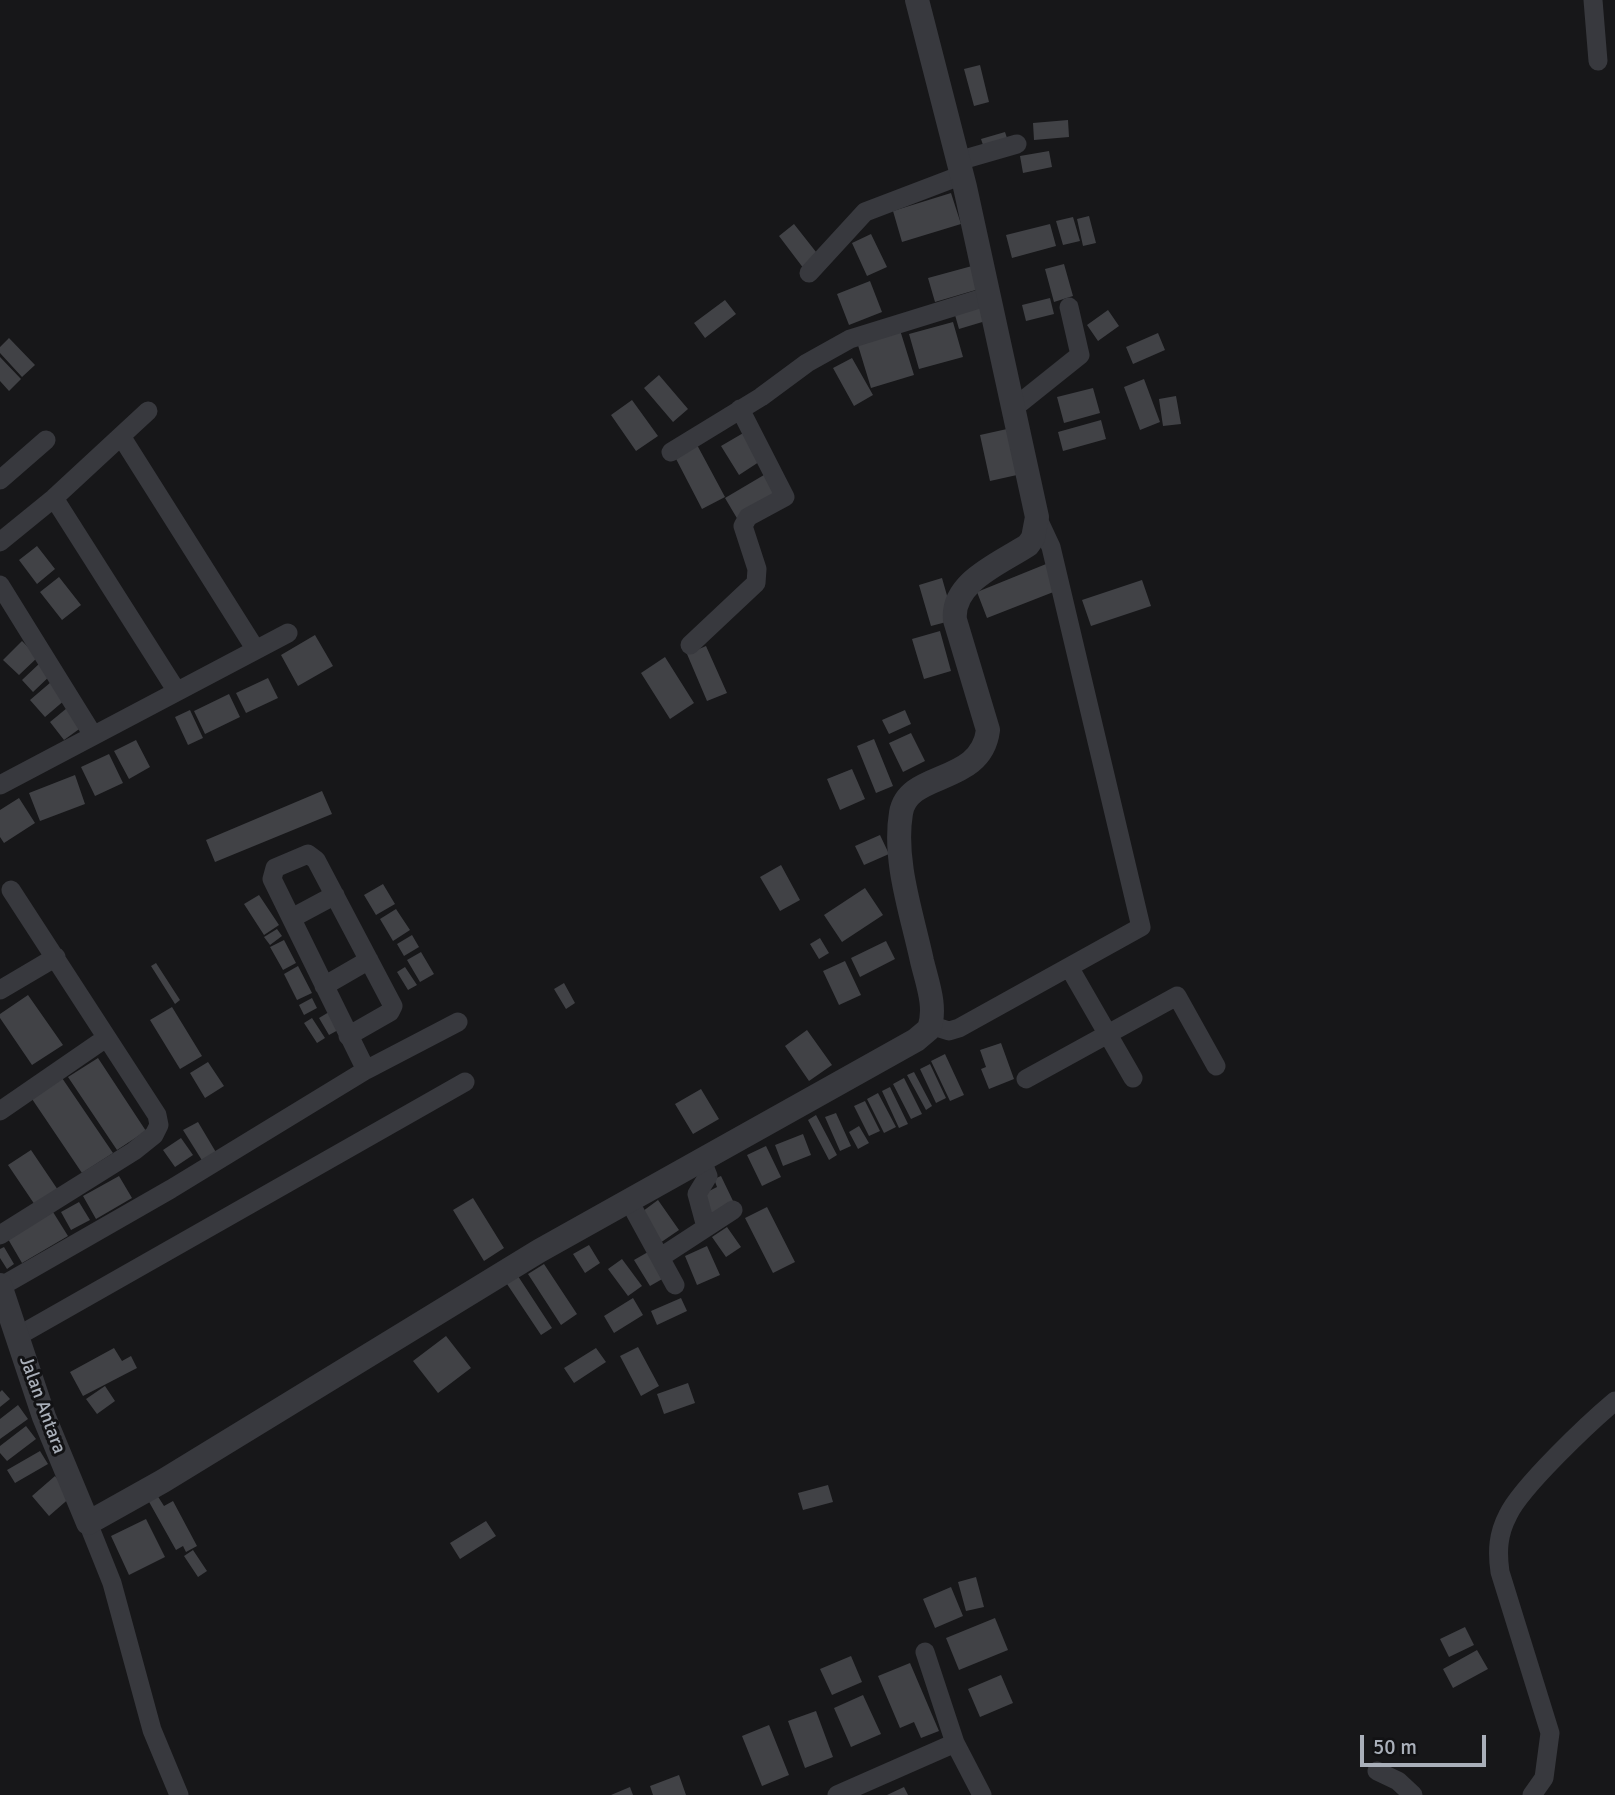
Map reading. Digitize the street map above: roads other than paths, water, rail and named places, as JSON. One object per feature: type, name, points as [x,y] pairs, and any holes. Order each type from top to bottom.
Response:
[{"type":"street","points":[[917,0],[960,168],[1015,407],[1037,517],[1051,547],[1141,927],[958,1028],[949,1031],[930,1025]]},
{"type":"street","points":[[1593,0],[1598,61]]},
{"type":"street","points":[[810,273],[866,212],[1017,144]]},
{"type":"street","points":[[671,452],[807,363],[850,339],[989,296]]},
{"type":"street","points":[[1015,407],[1075,362],[1080,355],[1069,307]]},
{"type":"street","points":[[690,645],[754,589],[757,569],[743,526],[748,517],[785,496],[740,409]]},
{"type":"street","points":[[0,542],[54,498],[148,411]]},
{"type":"street","points":[[121,436],[256,650]]},
{"type":"street","points":[[0,480],[46,440]]},
{"type":"street","points":[[54,498],[176,690]]},
{"type":"street","points":[[179,1795],[152,1730],[112,1583],[88,1523],[163,1481],[527,1258],[916,1040],[930,1025],[931,1001],[900,849],[902,808],[913,793],[976,761],[986,746],[988,730],[955,620],[956,606],[964,589],[1028,545],[1033,538],[1037,517]]},
{"type":"street","points":[[0,584],[93,735]]},
{"type":"street","points":[[0,785],[288,633]]},
{"type":"street","points":[[348,1037],[392,1009],[369,960],[312,856],[300,856],[275,867],[272,878],[348,1037],[366,1070]]},
{"type":"street","points":[[0,1234],[134,1151],[158,1129],[157,1115],[11,890]]},
{"type":"street","points":[[292,918],[335,895]]},
{"type":"street","points":[[0,990],[56,957]]},
{"type":"street","points":[[324,986],[369,960]]},
{"type":"street","points":[[1069,967],[1132,1078]]},
{"type":"street","points":[[1026,1079],[1177,996],[1216,1066]]},
{"type":"street","points":[[0,1286],[171,1189],[366,1070],[458,1022]]},
{"type":"street","points":[[0,1111],[106,1038]]},
{"type":"street","points":[[18,1336],[465,1082]]},
{"type":"street","points":[[702,1161],[708,1176],[697,1191],[706,1227]]},
{"type":"street","points":[[629,1201],[675,1285]]},
{"type":"street","points":[[661,1257],[733,1210]]},
{"type":"street","name":"Jalan Antara","points":[[0,1286],[44,1417],[88,1523]]},
{"type":"street","points":[[1532,1795],[1544,1778],[1550,1733],[1500,1572],[1499,1537],[1509,1511],[1523,1494],[1615,1401]]},
{"type":"street","points":[[925,1652],[955,1743],[982,1795]]},
{"type":"street","points":[[838,1795],[955,1743]]},
{"type":"street","points":[[1377,1771],[1398,1781],[1413,1795]]}]
